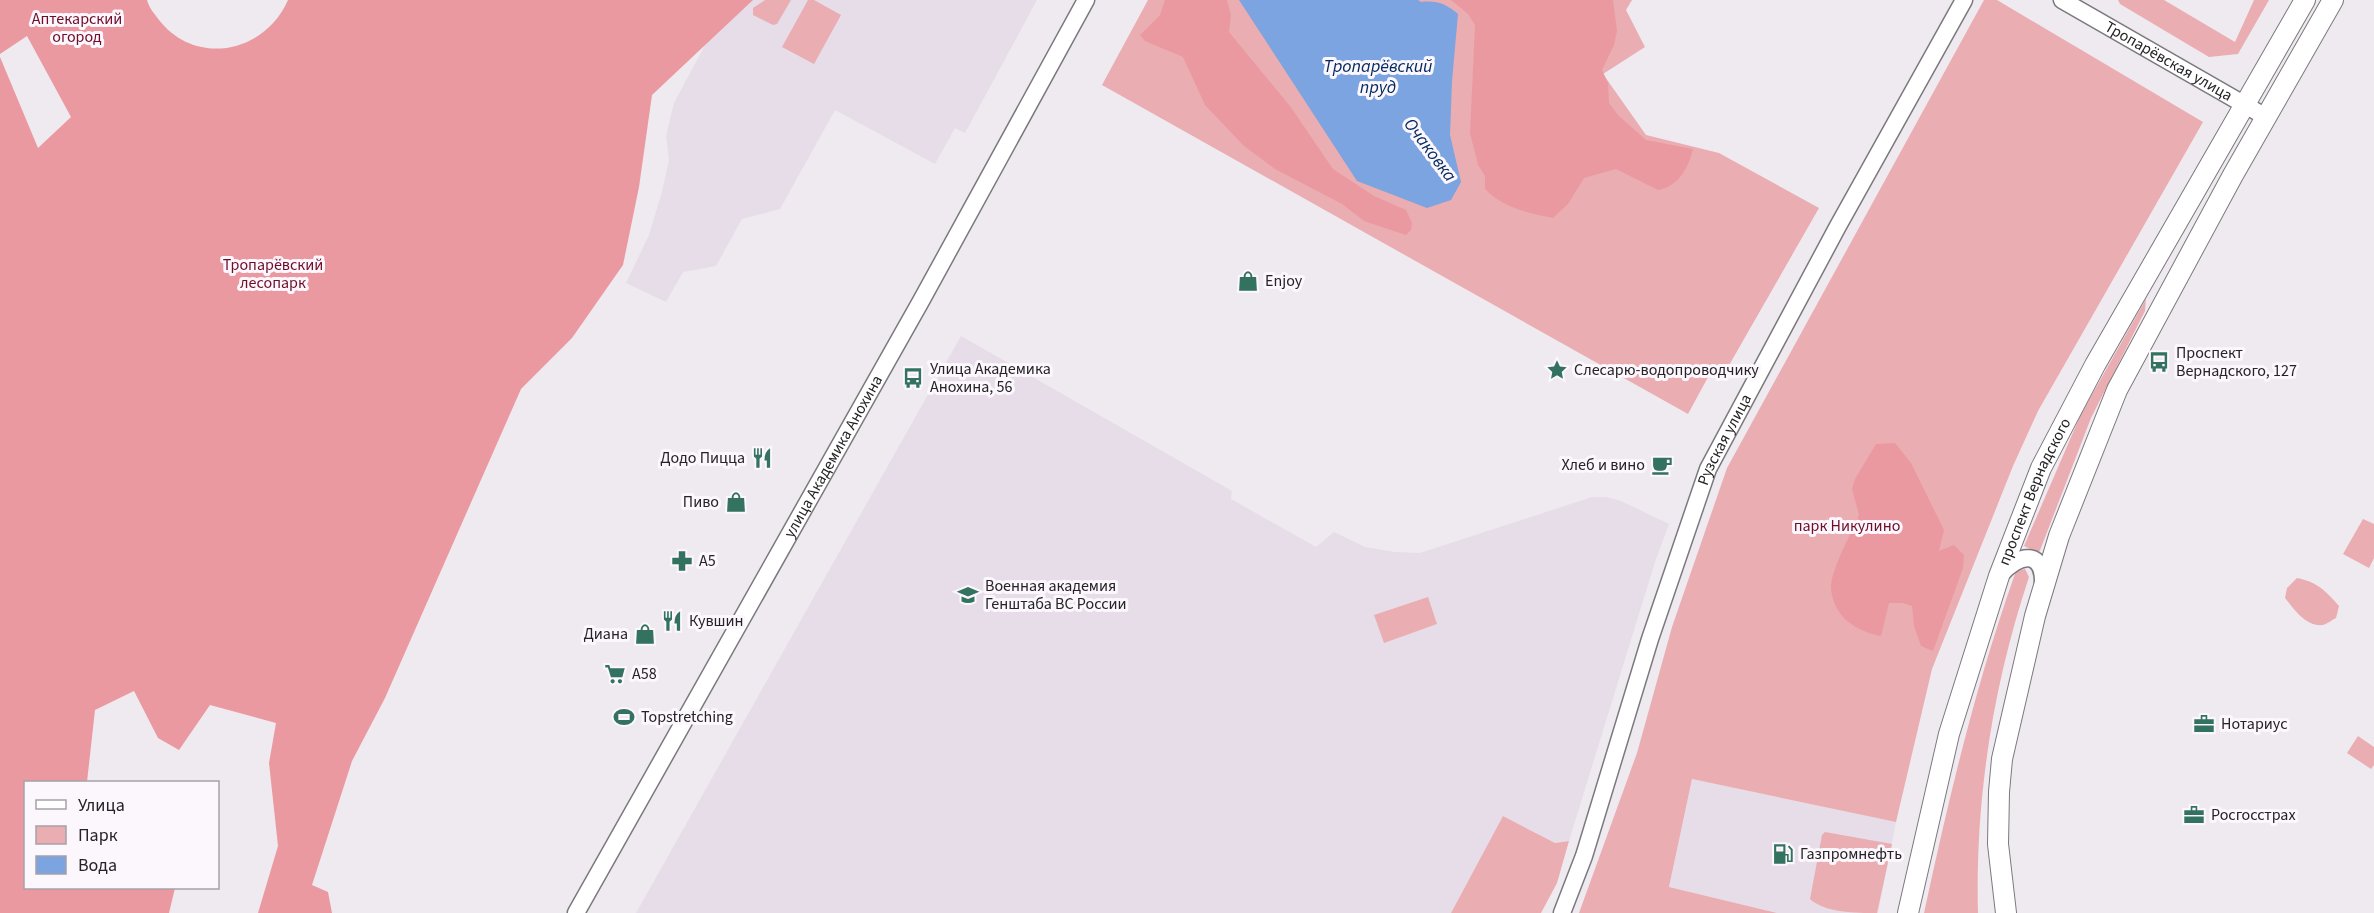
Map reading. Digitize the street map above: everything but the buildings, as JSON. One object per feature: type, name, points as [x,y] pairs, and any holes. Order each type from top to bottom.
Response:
[{"type":"main road","name":"проспект Вернадского","points":[[1908,913],[1949,734],[1999,576],[2041,468],[2073,407],[2305,0]]},
{"type":"main road","points":[[1997,913],[1999,792],[2002,759],[2043,589],[2059,536],[2117,390],[2266,117],[2333,0]]},
{"type":"main road","points":[[1998,844],[2006,913]]},
{"type":"street","name":"улица Академика Анохина","points":[[576,913],[921,301],[1086,0]]},
{"type":"street","name":"Рузская улица","points":[[1562,913],[1584,856],[1650,639],[1708,469],[1838,225],[1964,0]]},
{"type":"street","name":"Тропарёвская улица","points":[[2062,0],[2245,105]]},
{"type":"street","points":[[2245,105],[2266,117]]},
{"type":"street","points":[[1999,576],[2009,564],[2019,559],[2036,560],[2042,567],[2043,589]]},
{"type":"shaded area","points":[[740,0],[1037,0],[965,133],[955,128],[935,164],[835,110],[780,209],[742,219],[716,266],[683,272],[666,302],[626,283],[649,235],[662,192],[669,160],[666,136],[674,103],[705,45]]},
{"type":"shaded area","name":"Военная академия Генштаба ВС России","points":[[961,336],[1232,491],[1231,499],[1316,547],[1334,532],[1365,547],[1420,553],[1592,497],[1607,497],[1621,501],[1669,524],[1655,562],[1569,841],[1555,843],[1503,816],[1451,913],[636,913]]},
{"type":"shaded area","name":"Газпромнефть","points":[[1692,779],[1896,822],[1878,913],[1777,913],[1669,887]]},
{"type":"green space","name":"Тропарёвский лесопарк","points":[[0,0],[147,0],[159,20],[174,35],[192,44],[210,48],[229,48],[247,42],[263,32],[277,18],[288,0],[753,0],[652,95],[639,187],[623,265],[572,338],[521,389],[385,698],[352,761],[312,885],[328,892],[332,913],[258,913],[278,846],[269,763],[276,723],[210,705],[179,750],[158,738],[134,691],[95,710],[87,781],[24,781],[24,889],[175,889],[169,913],[0,913],[0,57],[38,148],[71,117],[27,36],[0,54]]},
{"type":"green space","points":[[765,0],[791,0],[777,24],[773,25],[753,15],[753,8]]},
{"type":"green space","points":[[808,0],[814,0],[841,15],[814,64],[782,47]]},
{"type":"green space","points":[[1148,0],[1632,0],[1626,10],[1645,47],[1603,74],[1646,135],[1719,153],[1819,208],[1724,374],[1713,368],[1688,414],[1102,85]]},
{"type":"green space","points":[[1165,0],[1227,0],[1231,15],[1229,32],[1290,106],[1333,169],[1374,196],[1406,210],[1412,223],[1411,230],[1406,235],[1364,221],[1342,204],[1275,169],[1244,146],[1205,105],[1183,57],[1145,41],[1140,35],[1160,15]]},
{"type":"green space","points":[[1451,0],[1613,0],[1617,31],[1614,45],[1602,70],[1608,83],[1609,103],[1618,115],[1646,140],[1693,149],[1682,175],[1671,185],[1658,190],[1616,169],[1584,178],[1568,204],[1553,218],[1517,209],[1492,195],[1485,189],[1485,176],[1478,165],[1470,133],[1475,25],[1468,14]]},
{"type":"green space","name":"парк Никулино","points":[[1984,0],[1997,0],[2203,122],[2038,411],[2013,466],[1932,669],[1896,822],[1692,779],[1669,887],[1777,913],[1579,913],[1637,753],[1672,627],[1727,468]]},
{"type":"green space","points":[[2118,0],[2164,0],[2235,42],[2254,0],[2269,0],[2238,54],[2209,57],[2120,4]]},
{"type":"green space","points":[[2146,299],[2145,311],[2091,418],[2039,553],[2024,546],[2081,414]]},
{"type":"green space","points":[[1895,443],[1911,463],[1944,530],[1939,551],[1954,545],[1964,555],[1963,568],[1933,651],[1921,646],[1914,626],[1912,606],[1903,603],[1889,603],[1881,636],[1872,634],[1847,621],[1836,607],[1831,589],[1834,572],[1859,515],[1852,489],[1855,479],[1876,444]]},
{"type":"green space","points":[[2363,519],[2374,524],[2374,558],[2369,568],[2343,554]]},
{"type":"green space","points":[[2025,569],[2029,577],[2005,659],[1983,785],[1978,913],[1924,913],[1954,783],[1988,655],[2016,571]]},
{"type":"green space","points":[[2297,578],[2315,584],[2329,595],[2339,606],[2336,618],[2325,624],[2317,625],[2296,612],[2285,598],[2287,588]]},
{"type":"green space","points":[[1428,597],[1437,624],[1384,643],[1374,615]]},
{"type":"green space","points":[[2358,736],[2374,747],[2374,765],[2371,769],[2347,753]]},
{"type":"green space","points":[[1503,816],[1555,843],[1569,841],[1557,883],[1541,913],[1451,913]]},
{"type":"green space","points":[[1825,832],[1892,844],[1877,913],[1832,910],[1810,899],[1822,835]]},
{"type":"water","name":"Тропарёвский пруд","points":[[1239,0],[1418,0],[1441,4],[1458,14],[1450,135],[1461,182],[1451,200],[1427,208],[1357,181]]},
{"type":"place","name":"Enjoy","points":[[1248,281]]},
{"type":"place","name":"Проспект Вернадского, 127","points":[[2159,362]]},
{"type":"place","name":"Слесарю-водопроводчику","points":[[1557,370]]},
{"type":"place","name":"Улица Академика Анохина, 56","points":[[913,378]]},
{"type":"place","name":"Додо Пицца","points":[[762,458]]},
{"type":"place","name":"Хлеб и вино","points":[[1662,465]]},
{"type":"place","name":"Пиво","points":[[736,502]]},
{"type":"place","name":"А5","points":[[682,561]]},
{"type":"place","name":"Военная академия Генштаба ВС России","points":[[968,595]]},
{"type":"place","name":"Кувшин","points":[[672,621]]},
{"type":"place","name":"Диана","points":[[645,634]]},
{"type":"place","name":"А58","points":[[615,674]]},
{"type":"place","name":"Topstretching","points":[[624,717]]},
{"type":"place","name":"Нотариус","points":[[2204,724]]},
{"type":"place","name":"Росгосстрах","points":[[2194,815]]},
{"type":"place","name":"Газпромнефть","points":[[1783,854]]},
{"type":"park label","name":"Аптекарский огород","points":[[77,28]]},
{"type":"water label","name":"Очаковка","points":[[1430,150]]}]
